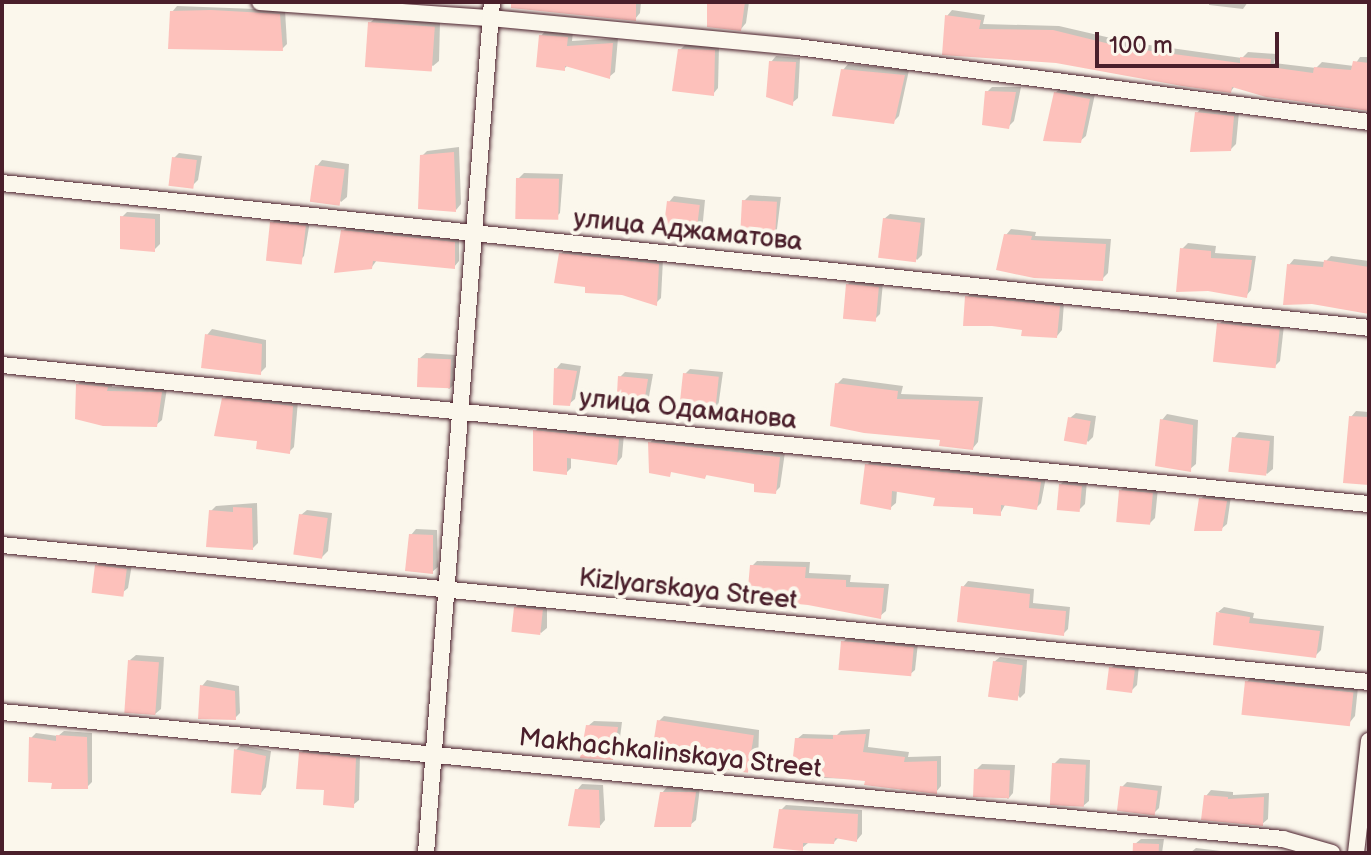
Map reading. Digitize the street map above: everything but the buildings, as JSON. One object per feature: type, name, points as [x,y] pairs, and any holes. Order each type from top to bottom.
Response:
[{"type":"street","points":[[260,2],[491,10],[1369,122]]},
{"type":"street","points":[[426,853],[491,10]]},
{"type":"street","name":"улица Аджаматова","points":[[2,183],[1369,328]]},
{"type":"street","name":"улица Одаманова","points":[[2,365],[1369,504]]},
{"type":"street","name":"Kizlyarskaya Street","points":[[2,545],[1369,682]]},
{"type":"street","name":"Makhachkalinskaya Street","points":[[2,712],[1283,839],[1332,853]]},
{"type":"street","points":[[1356,853],[1369,741]]}]
